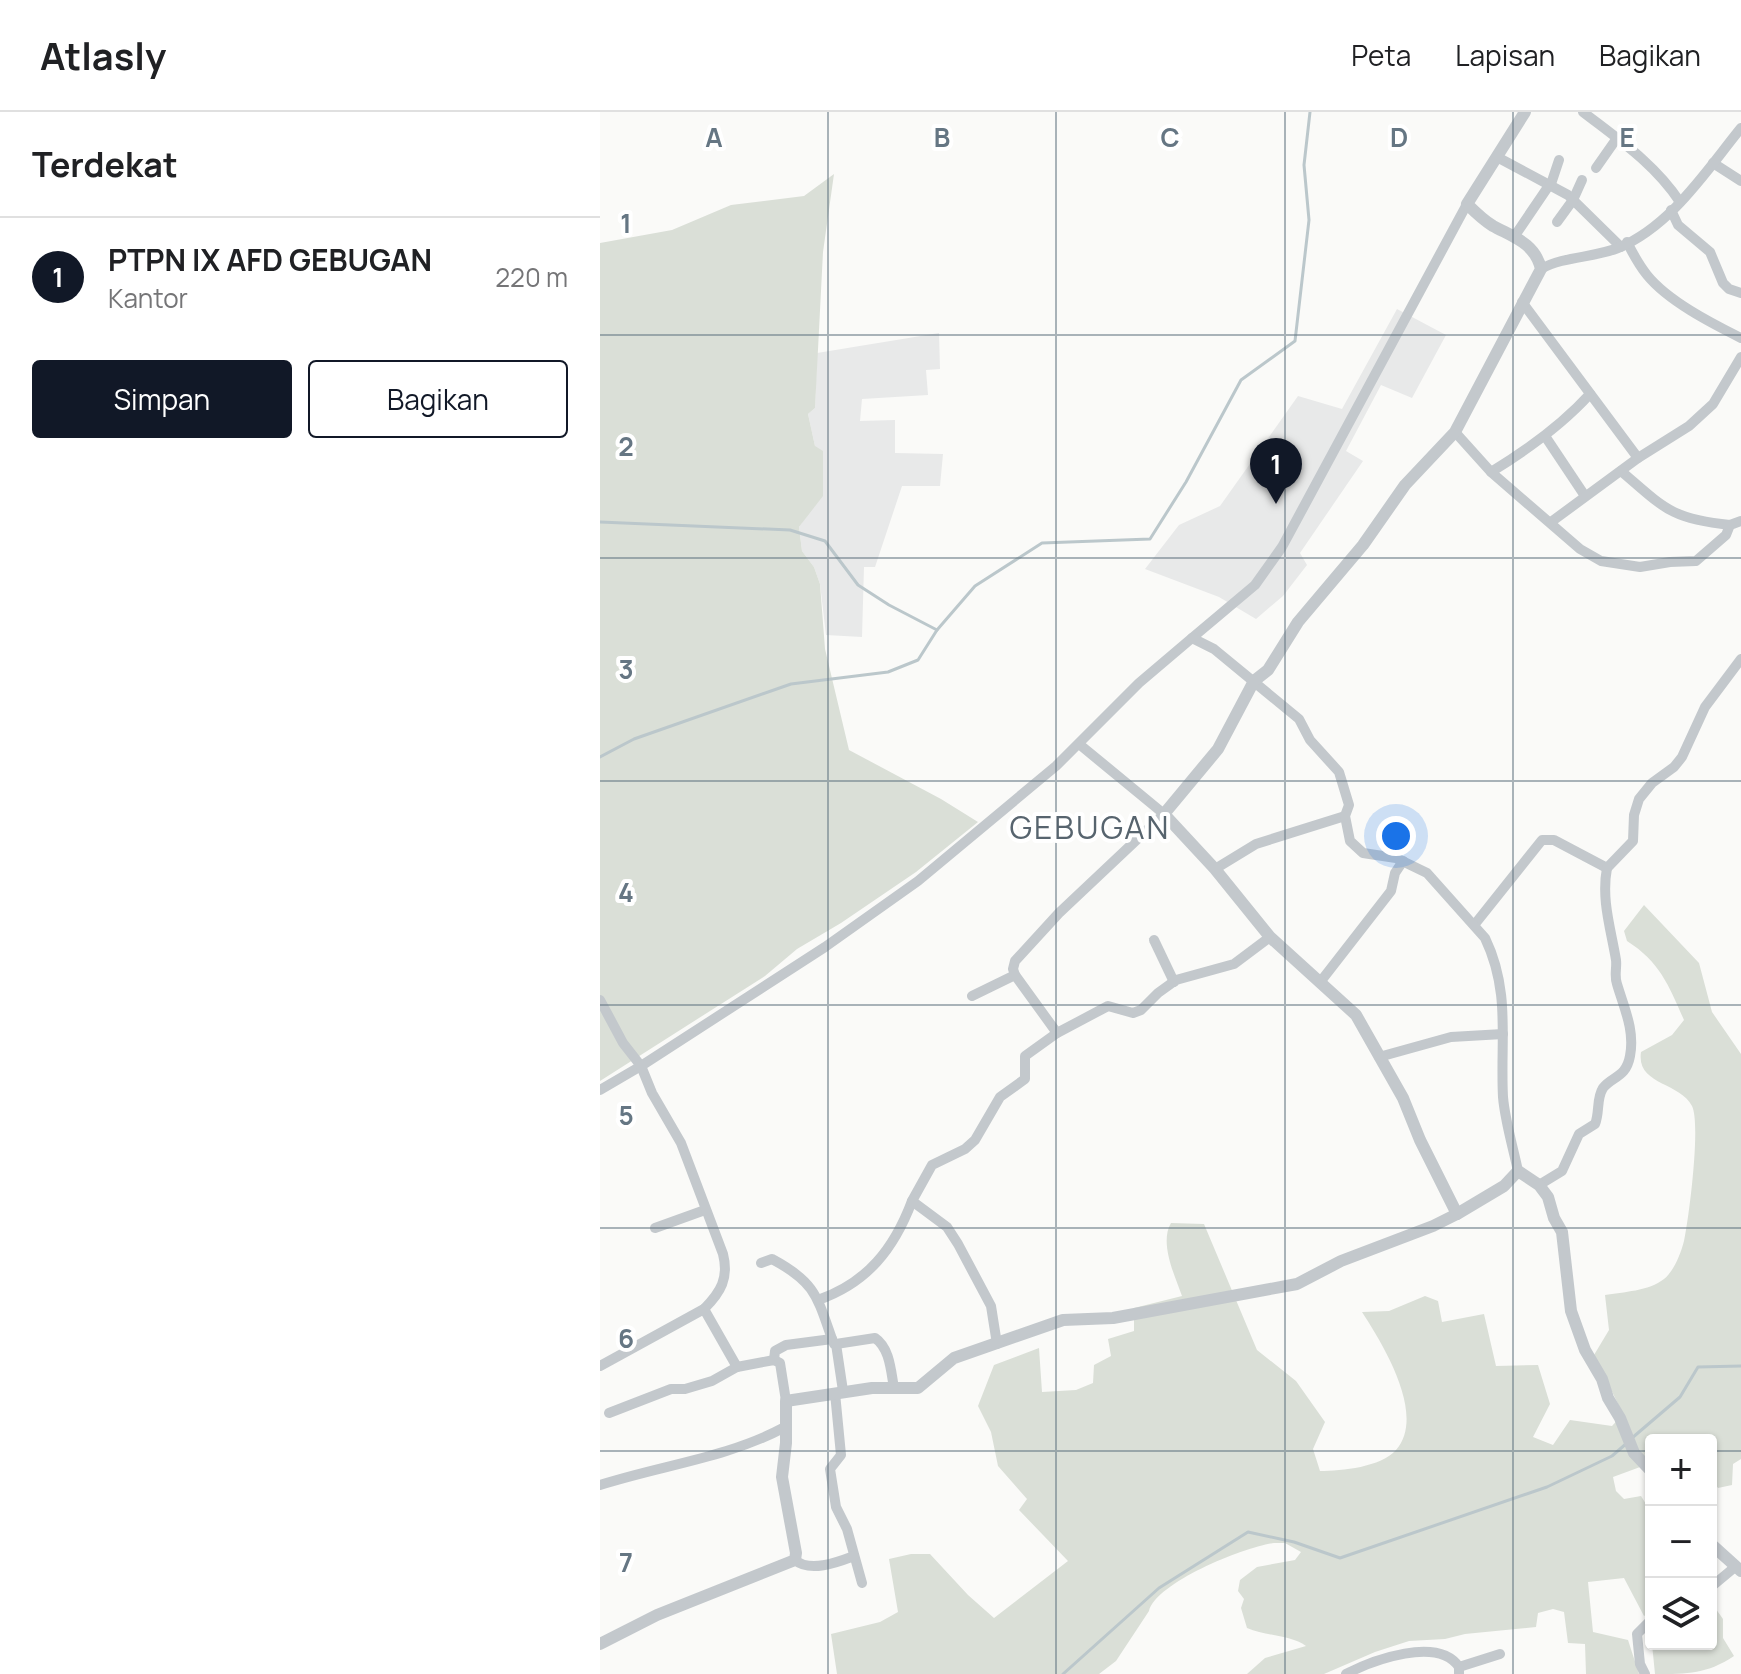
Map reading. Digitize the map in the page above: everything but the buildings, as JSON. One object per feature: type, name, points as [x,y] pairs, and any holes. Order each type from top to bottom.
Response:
[{"type":"street","points":[[600,1090],[825,947],[918,881],[1006,810],[1079,744],[1139,683],[1255,585],[1282,547],[1467,204],[1525,112]]},
{"type":"street","points":[[1583,112],[1663,179],[1676,206],[1678,225],[1710,252],[1723,283],[1741,293]]},
{"type":"street","points":[[1057,1033],[1015,975],[1013,969],[1020,954],[1164,814],[1218,749],[1254,681],[1268,670],[1284,641],[1363,545],[1405,485],[1455,432],[1541,269],[1559,261],[1592,256],[1644,234],[1676,206],[1741,128]]},
{"type":"street","points":[[1596,168],[1617,138]]},
{"type":"street","points":[[1497,157],[1573,200],[1624,245],[1657,286],[1690,310],[1741,338]]},
{"type":"street","points":[[1514,237],[1550,185],[1559,160]]},
{"type":"street","points":[[1713,163],[1741,181]]},
{"type":"street","points":[[1557,222],[1573,200],[1582,180]]},
{"type":"street","points":[[1467,204],[1489,223],[1535,253],[1541,269]]},
{"type":"street","points":[[1522,302],[1638,458]]},
{"type":"street","points":[[1551,522],[1638,458],[1689,426],[1713,404],[1741,357]]},
{"type":"street","points":[[1491,472],[1545,436],[1590,394]]},
{"type":"street","points":[[1455,432],[1491,472],[1592,557],[1640,567],[1696,561],[1736,523]]},
{"type":"street","points":[[1545,436],[1585,496]]},
{"type":"street","points":[[1621,471],[1675,514],[1689,520],[1736,523]]},
{"type":"street","points":[[1192,638],[1214,649],[1299,719],[1310,740],[1335,766],[1349,805],[1345,816],[1350,841],[1357,849],[1403,861],[1427,873],[1475,924],[1491,950],[1503,999],[1503,1098],[1518,1171],[1539,1185],[1548,1197],[1562,1232],[1571,1311],[1585,1350],[1602,1379],[1634,1453],[1645,1465]]},
{"type":"street","points":[[1539,1185],[1562,1171],[1579,1134],[1595,1124],[1604,1086],[1619,1078],[1630,1057],[1629,1020],[1615,978],[1617,967],[1606,911],[1604,882],[1607,868],[1633,841],[1634,815],[1639,799],[1682,757],[1705,707],[1741,659]]},
{"type":"street","points":[[1079,744],[1164,814],[1215,869],[1270,937],[1356,1015],[1403,1098],[1457,1214]]},
{"type":"street","points":[[1215,869],[1256,844],[1345,816]]},
{"type":"street","points":[[1475,924],[1542,840],[1554,840],[1607,868]]},
{"type":"street","points":[[1321,981],[1391,891],[1395,873],[1403,861]]},
{"type":"street","points":[[818,1300],[849,1287],[869,1271],[903,1225],[932,1165],[965,1149],[975,1140],[996,1101],[1025,1079],[1027,1054],[1057,1033],[1108,1006],[1133,1013],[1141,1010],[1174,982],[1188,975],[1234,964],[1270,937]]},
{"type":"street","points":[[1154,940],[1174,982]]},
{"type":"street","points":[[972,996],[1015,975]]},
{"type":"street","points":[[600,1000],[623,1043],[641,1066],[652,1093],[681,1143],[723,1254],[726,1272],[720,1292],[704,1309],[600,1366]]},
{"type":"street","points":[[1379,1057],[1451,1037],[1503,1034]]},
{"type":"street","points":[[786,1401],[839,1392],[918,1388],[950,1360],[1063,1320],[1113,1318],[1297,1284],[1353,1256],[1425,1230],[1457,1214],[1504,1186],[1518,1171]]},
{"type":"street","points":[[912,1201],[947,1227],[958,1244],[991,1306],[997,1344]]},
{"type":"street","points":[[655,1228],[705,1210]]},
{"type":"street","points":[[761,1263],[771,1259],[776,1261],[809,1284],[834,1342],[841,1455],[830,1469],[831,1487],[862,1583]]},
{"type":"street","points":[[704,1309],[737,1367]]},
{"type":"street","points":[[774,1360],[775,1351],[786,1345],[875,1338],[880,1341],[888,1359],[894,1388]]},
{"type":"street","points":[[609,1413],[671,1389],[685,1389],[712,1381],[737,1367],[774,1360],[780,1363],[786,1401],[782,1477],[795,1560]]},
{"type":"street","points":[[600,1485],[664,1466],[725,1454],[785,1427]]},
{"type":"street","points":[[1717,1550],[1738,1569],[1717,1583]]},
{"type":"street","points":[[795,1560],[801,1565],[813,1566],[854,1556]]},
{"type":"street","points":[[600,1644],[657,1615],[795,1560]]},
{"type":"street","points":[[1645,1626],[1637,1634],[1640,1664],[1645,1674]]},
{"type":"street","points":[[1346,1674],[1364,1664],[1418,1652],[1448,1655],[1459,1670],[1500,1654]]},
{"type":"shaded area","points":[[834,174],[823,252],[815,408],[808,414],[815,446],[823,451],[823,496],[799,527],[802,551],[814,567],[820,584],[825,649],[849,750],[978,822],[916,872],[797,949],[765,976],[600,1081],[600,243],[672,230],[731,205],[804,196]]},
{"type":"shaded area","points":[[1397,309],[1446,335],[1412,398],[1381,385],[1346,451],[1363,461],[1300,553],[1307,565],[1283,596],[1256,619],[1219,597],[1145,569],[1179,525],[1220,506],[1298,396],[1342,409]]},
{"type":"shaded area","points":[[939,333],[940,369],[926,370],[928,395],[862,399],[860,421],[895,420],[895,453],[943,454],[940,486],[902,486],[875,567],[864,567],[862,637],[826,635],[820,584],[814,567],[802,551],[799,527],[806,517],[815,446],[808,414],[815,408],[817,353]]},
{"type":"shaded area","points":[[1644,905],[1699,963],[1712,1012],[1741,1054],[1741,1459],[1733,1464],[1732,1485],[1718,1488],[1717,1434],[1645,1434],[1645,1465],[1613,1477],[1616,1491],[1624,1499],[1641,1496],[1645,1502],[1645,1615],[1624,1578],[1588,1582],[1593,1632],[1628,1640],[1639,1674],[1586,1674],[1585,1644],[1568,1643],[1564,1612],[1553,1609],[1538,1613],[1536,1627],[1409,1641],[1324,1674],[1247,1674],[1265,1658],[1306,1646],[1247,1628],[1241,1608],[1244,1599],[1238,1591],[1240,1580],[1257,1567],[1295,1560],[1301,1552],[1285,1543],[1274,1543],[1223,1559],[1168,1589],[1155,1600],[1116,1661],[1099,1674],[837,1674],[831,1634],[880,1622],[898,1612],[889,1559],[930,1554],[994,1618],[1068,1561],[1019,1510],[1027,1499],[998,1466],[991,1432],[978,1406],[994,1365],[1039,1348],[1042,1392],[1076,1390],[1093,1383],[1094,1365],[1111,1356],[1108,1339],[1134,1331],[1134,1308],[1182,1296],[1167,1250],[1171,1223],[1204,1224],[1257,1350],[1296,1381],[1325,1422],[1313,1449],[1320,1471],[1371,1464],[1396,1450],[1404,1435],[1407,1418],[1404,1399],[1390,1360],[1362,1312],[1389,1311],[1425,1296],[1438,1301],[1442,1322],[1484,1314],[1496,1366],[1538,1365],[1550,1404],[1533,1437],[1553,1445],[1570,1420],[1612,1426],[1623,1414],[1594,1355],[1609,1330],[1605,1295],[1651,1286],[1668,1276],[1674,1267],[1684,1241],[1695,1151],[1692,1106],[1678,1092],[1652,1077],[1641,1063],[1641,1052],[1672,1035],[1684,1020],[1656,966],[1627,941],[1624,931]]},
{"type":"shaded area","points":[[1717,1611],[1723,1619],[1723,1638],[1734,1656],[1697,1672],[1655,1674],[1653,1650],[1717,1650]]},
{"type":"waterway","points":[[600,757],[634,739],[791,684],[888,672],[918,660],[937,630],[975,586],[1042,543],[1150,539],[1186,482],[1241,380],[1295,341],[1309,220],[1304,165],[1310,112]]},
{"type":"waterway","points":[[600,522],[790,530],[825,541],[858,585],[937,630]]},
{"type":"waterway","points":[[1632,1438],[1680,1397],[1698,1367],[1741,1366]]},
{"type":"waterway","points":[[1063,1674],[1159,1588],[1248,1532],[1294,1542],[1340,1558],[1547,1487],[1612,1456],[1627,1443]]},
{"type":"place","name":"PTPN IX AFD GEBUGAN","points":[[1276,504]]},
{"type":"district","name":"GEBUGAN","points":[[1090,828]]}]
